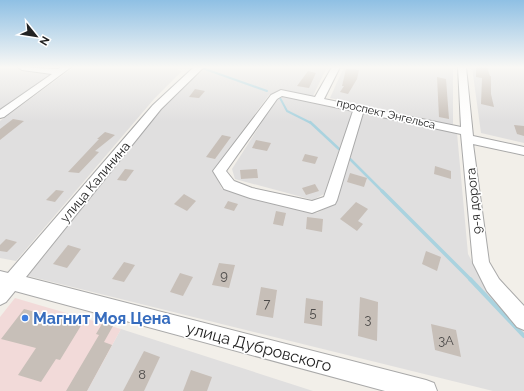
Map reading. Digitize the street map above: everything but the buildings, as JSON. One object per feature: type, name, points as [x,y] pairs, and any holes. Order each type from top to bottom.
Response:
[{"type":"street","points":[[0,115],[42,85]]},
{"type":"street","name":"улица Калинина","points":[[4,286],[157,107],[179,85]]},
{"type":"street","points":[[319,100],[327,85]]},
{"type":"street","name":"9-я дорога","points":[[463,85],[467,136],[481,264],[493,285],[524,320]]},
{"type":"street","name":"проспект Энгельса","points":[[359,108],[330,200],[312,207],[250,193],[229,185],[219,171],[274,97],[282,93],[359,108],[524,151]]},
{"type":"street","name":"улица Дубровского","points":[[4,286],[426,391]]},
{"type":"shaded area","points":[[0,85],[35,85],[0,110]]},
{"type":"shaded area","points":[[49,85],[168,85],[154,99],[16,261],[0,258],[0,121]]},
{"type":"shaded area","points":[[183,85],[318,85],[313,96],[279,90],[269,95],[213,170],[222,189],[317,213],[335,203],[363,111],[457,133],[468,254],[488,292],[524,332],[524,391],[493,391],[28,276],[169,100]]},
{"type":"shaded area","points":[[336,85],[453,85],[453,125],[330,98]]},
{"type":"shaded area","points":[[474,85],[524,85],[524,143],[481,133]]},
{"type":"shaded area","points":[[284,95],[353,110],[324,194],[313,200],[235,179],[232,169],[278,97]]},
{"type":"shaded area","points":[[15,298],[121,329],[87,391],[0,391],[0,317]]},
{"type":"shaded area","points":[[121,329],[313,391],[87,391]]},
{"type":"waterway","points":[[251,85],[267,91]]},
{"type":"waterway","points":[[279,96],[287,111],[311,123]]},
{"type":"waterway","points":[[310,122],[339,149]]},
{"type":"waterway","points":[[350,159],[470,279]]},
{"type":"waterway","points":[[470,279],[524,336]]},
{"type":"place","name":"Магнит Моя Цена","points":[[25,318]]}]
